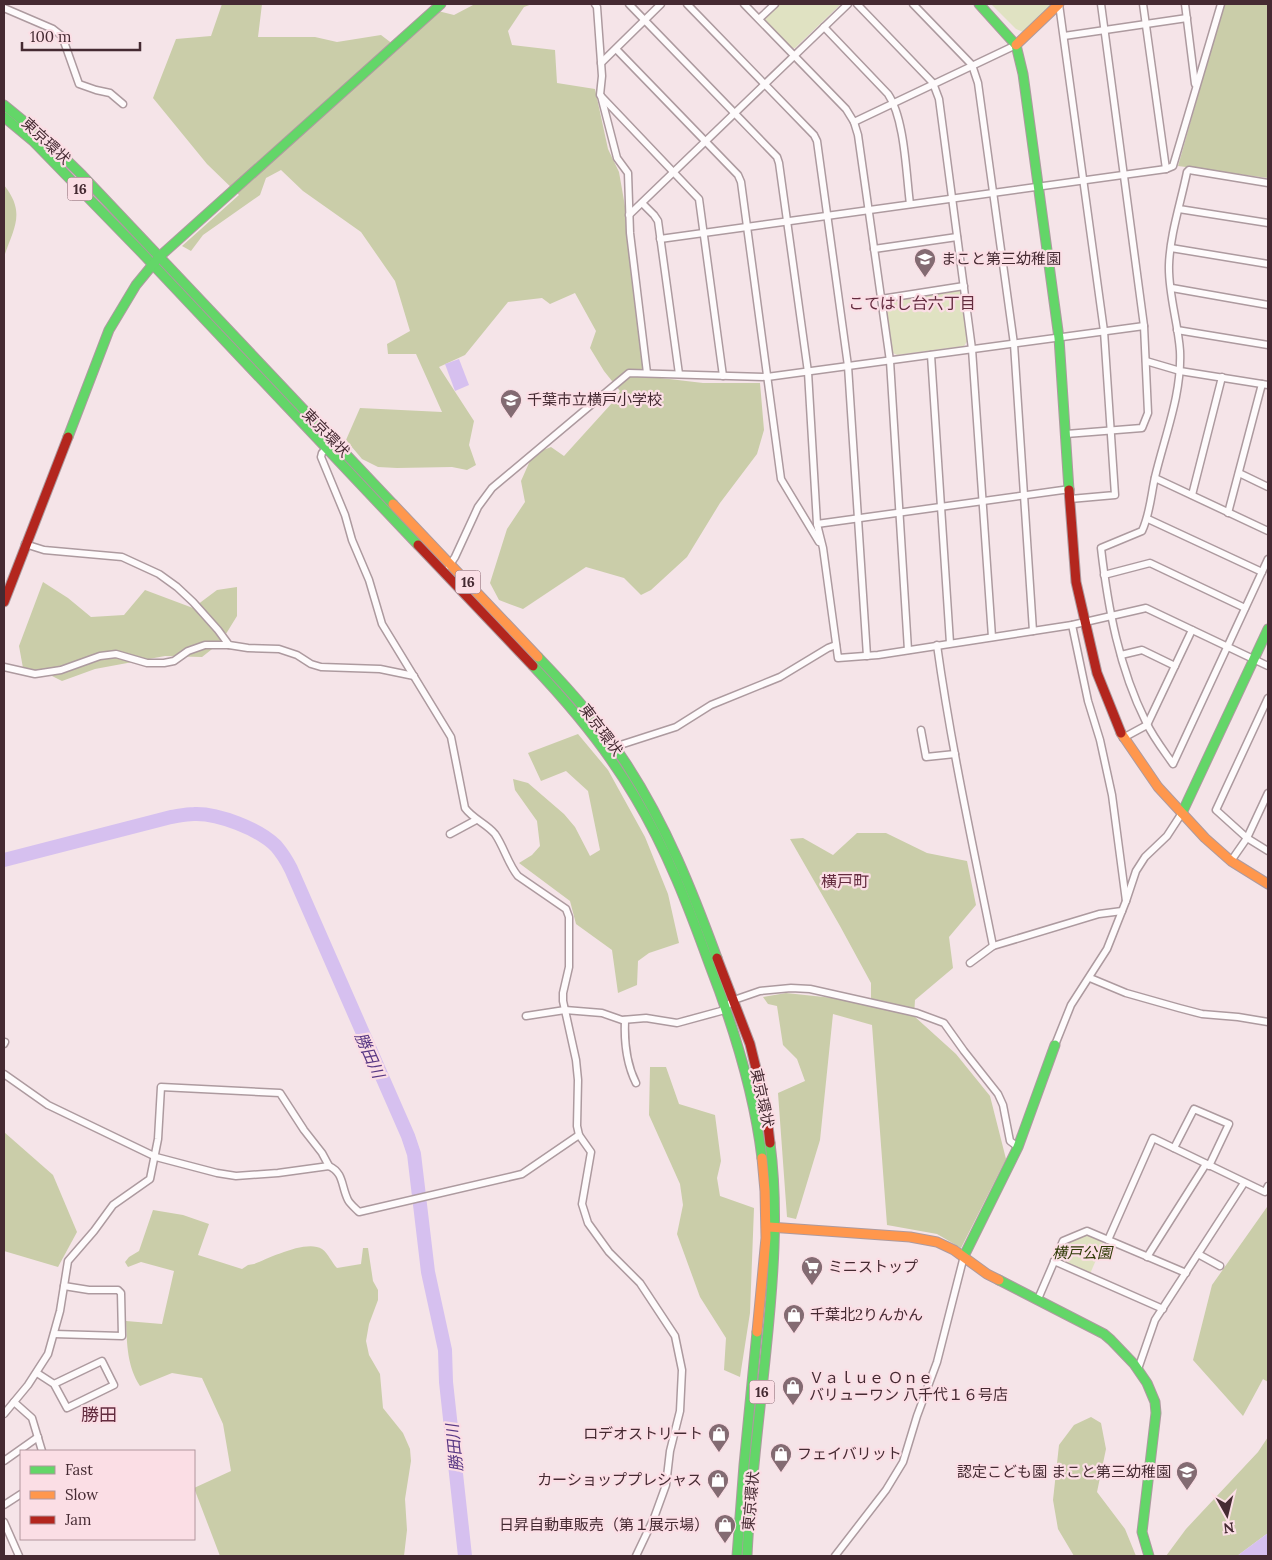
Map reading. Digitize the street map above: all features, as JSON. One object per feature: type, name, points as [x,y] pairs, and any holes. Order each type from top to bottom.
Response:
[{"type":"main road","points":[[4,602],[109,330],[136,285],[160,257],[441,4]]},
{"type":"main road","points":[[979,4],[1016,45],[1023,74],[1059,338],[1074,566],[1085,622],[1103,691],[1123,738],[1158,787],[1205,838],[1231,861],[1268,884]]},
{"type":"main road","points":[[1016,45],[1059,4]]},
{"type":"main road","name":"東京環状","points":[[4,105],[82,175],[576,697],[614,747],[645,794],[676,853],[750,1044],[766,1109],[774,1171],[776,1227],[774,1269],[746,1556]]},
{"type":"main road","name":"東京環状","points":[[4,117],[33,141],[568,703],[613,761],[636,799],[680,885],[726,1007],[748,1076],[759,1126],[765,1174],[766,1227],[763,1276],[741,1491],[737,1556]]},
{"type":"main road","points":[[1182,813],[1268,630]]},
{"type":"main road","points":[[964,1256],[1018,1147],[1055,1045]]},
{"type":"main road","points":[[766,1227],[910,1237],[937,1242],[964,1256],[987,1274],[1104,1334],[1112,1340],[1138,1369],[1149,1386],[1155,1402],[1156,1417],[1142,1532],[1149,1556]]},
{"type":"street","points":[[595,4],[597,7],[601,63],[600,94],[617,158],[628,173],[629,215],[647,373]]},
{"type":"street","points":[[630,4],[735,112],[777,157],[780,163],[808,372],[817,524],[823,548],[838,658],[867,656],[1072,625],[1146,608],[1268,666]]},
{"type":"street","points":[[601,63],[661,4]]},
{"type":"street","points":[[687,4],[817,141],[848,366],[867,656]]},
{"type":"street","points":[[744,4],[846,109],[854,122],[858,135],[890,361],[908,650]]},
{"type":"street","points":[[759,19],[775,4]]},
{"type":"street","points":[[629,215],[848,4]]},
{"type":"street","points":[[857,4],[933,83],[939,99],[972,349],[992,637]]},
{"type":"street","points":[[913,4],[972,65],[978,83],[1014,344],[1033,631]]},
{"type":"street","points":[[817,524],[1024,496],[1070,494],[1115,496],[1104,332],[1059,4]]},
{"type":"street","points":[[1066,434],[1142,428],[1148,413],[1144,326],[1100,4]]},
{"type":"street","points":[[1143,4],[1166,169]]},
{"type":"street","points":[[1185,4],[1196,88]]},
{"type":"street","points":[[660,239],[1166,169],[1173,166],[1221,4]]},
{"type":"street","points":[[4,8],[53,29],[62,36],[79,84],[110,93],[123,104]]},
{"type":"street","points":[[1064,36],[1187,18]]},
{"type":"street","points":[[824,27],[888,94],[894,103],[899,119],[910,204]]},
{"type":"street","points":[[854,122],[1016,45]]},
{"type":"street","points":[[616,49],[738,175],[741,182],[781,479],[823,548]]},
{"type":"street","points":[[600,94],[699,199],[723,376]]},
{"type":"street","points":[[1268,183],[1190,170],[1187,172],[1169,266],[1180,371],[1177,393],[1155,478],[1148,519],[1142,531],[1101,548],[1111,616],[1120,655],[1135,699],[1147,724],[1173,764],[1268,559]]},
{"type":"street","points":[[642,203],[658,221],[679,374]]},
{"type":"street","points":[[1179,209],[1268,224]]},
{"type":"street","points":[[874,249],[956,237]]},
{"type":"street","points":[[1171,248],[1268,264]]},
{"type":"street","points":[[881,299],[964,286]]},
{"type":"street","points":[[1172,288],[1268,304]]},
{"type":"street","points":[[444,571],[451,564],[478,507],[492,488],[629,373],[767,377],[1144,326]]},
{"type":"street","points":[[1177,330],[1268,345]]},
{"type":"street","points":[[932,355],[950,644]]},
{"type":"street","points":[[1146,361],[1180,371],[1265,385],[1228,513]]},
{"type":"street","points":[[1192,495],[1222,378]]},
{"type":"street","points":[[334,441],[322,453],[321,457],[369,580],[382,624],[451,737],[465,808],[476,820],[495,834],[513,870],[518,876],[566,909],[569,917],[569,967],[563,993],[576,1060],[578,1080],[577,1126],[591,1152],[582,1204],[588,1223],[609,1252],[640,1284],[674,1336],[682,1370],[680,1410],[670,1451],[666,1485],[654,1518],[636,1556]]},
{"type":"street","points":[[1239,473],[1268,487]]},
{"type":"street","points":[[1155,478],[1268,531]]},
{"type":"street","points":[[1148,519],[1262,572]]},
{"type":"street","points":[[25,544],[44,550],[122,556],[159,574],[193,602],[218,630],[229,646]]},
{"type":"street","points":[[1104,575],[1150,563],[1246,608]]},
{"type":"street","points":[[1072,625],[1088,701],[1100,740],[1112,795],[1126,901]]},
{"type":"street","points":[[1123,738],[1147,724],[1192,630]]},
{"type":"street","points":[[614,747],[676,727],[711,705],[780,677],[836,644]]},
{"type":"street","points":[[4,668],[35,674],[43,673],[61,670],[100,656],[116,654],[147,663],[164,663],[174,661],[188,651],[205,645],[279,649],[297,655],[311,664],[321,667],[380,669],[414,676]]},
{"type":"street","points":[[937,645],[945,702],[994,946]]},
{"type":"street","points":[[1120,655],[1142,650],[1175,666]]},
{"type":"street","points":[[1268,698],[1216,810],[1247,838],[1268,851]]},
{"type":"street","points":[[921,730],[926,757],[955,754]]},
{"type":"street","points":[[1231,861],[1247,838],[1268,792]]},
{"type":"street","points":[[1055,1045],[1071,1005],[1107,949],[1136,871],[1144,857],[1167,836],[1182,813]]},
{"type":"street","points":[[450,834],[476,820]]},
{"type":"street","points":[[970,963],[994,946],[1099,914],[1122,911]]},
{"type":"street","points":[[1090,978],[1126,994],[1194,1012],[1268,1022]]},
{"type":"street","points":[[526,1016],[565,1010],[602,1013],[625,1020],[646,1018],[677,1024],[721,1011],[734,1000],[760,991],[791,988],[810,989],[917,1013],[944,1023],[998,1094],[1003,1105],[1010,1141],[1018,1147]]},
{"type":"street","points":[[625,1020],[626,1057],[636,1083]]},
{"type":"street","points":[[4,1074],[48,1105],[156,1157],[236,1176],[278,1174],[329,1166],[336,1169],[348,1201],[359,1212],[522,1174],[580,1134]]},
{"type":"street","points":[[4,1414],[37,1373],[48,1354],[54,1334],[68,1261],[113,1205],[150,1179],[156,1157],[161,1087],[280,1093],[329,1166]]},
{"type":"street","points":[[1147,1256],[1208,1165],[1229,1124],[1194,1109],[1174,1148]]},
{"type":"street","points":[[1108,1240],[1153,1138],[1265,1192],[1268,1186]]},
{"type":"street","points":[[1138,1369],[1155,1320],[1244,1183]]},
{"type":"street","points":[[1038,1300],[1064,1241],[1087,1231],[1186,1273]]},
{"type":"street","points":[[1198,1254],[1220,1266]]},
{"type":"street","points":[[835,1556],[886,1490],[903,1462],[917,1416],[937,1362],[964,1256]]},
{"type":"street","points":[[1054,1261],[1163,1309]]},
{"type":"street","points":[[54,1334],[122,1336],[121,1293],[118,1290],[89,1290],[64,1286]]},
{"type":"street","points":[[37,1373],[54,1384],[67,1408],[114,1385],[102,1362],[54,1384]]},
{"type":"street","points":[[14,1402],[32,1418],[42,1450]]},
{"type":"street","points":[[4,1461],[38,1437]]},
{"type":"street","points":[[4,1505],[20,1495]]},
{"type":"street","points":[[4,1522],[19,1556]]},
{"type":"green space","points":[[222,4],[262,4],[258,37],[315,37],[337,42],[381,35],[398,48],[434,10],[454,15],[475,4],[532,4],[524,7],[508,31],[512,45],[555,50],[557,83],[595,89],[608,149],[619,172],[626,212],[644,376],[703,383],[760,383],[764,430],[757,454],[720,503],[687,557],[651,590],[641,595],[624,578],[586,567],[523,609],[499,600],[490,583],[507,529],[525,502],[521,481],[533,454],[551,447],[564,456],[612,403],[620,391],[604,371],[590,348],[596,331],[575,293],[550,304],[542,298],[508,302],[465,355],[439,367],[474,421],[469,445],[476,465],[467,470],[452,467],[378,467],[362,459],[346,440],[360,408],[442,412],[416,354],[388,354],[387,344],[410,331],[395,281],[361,232],[303,191],[281,170],[266,178],[260,195],[203,235],[191,251],[182,246],[239,195],[207,164],[153,98],[176,39],[211,36]]},
{"type":"green space","points":[[777,4],[841,4],[795,48],[791,49],[764,20],[764,16]]},
{"type":"green space","points":[[991,4],[1052,4],[1023,32],[1016,29]]},
{"type":"green space","points":[[1224,4],[1268,4],[1268,178],[1178,166]]},
{"type":"green space","points":[[4,185],[15,204],[16,220],[4,257]]},
{"type":"green space","points":[[957,289],[961,291],[968,340],[964,346],[897,355],[893,353],[885,302],[887,299]]},
{"type":"green space","points":[[43,582],[68,598],[91,617],[124,615],[145,590],[193,608],[217,590],[237,587],[237,616],[221,642],[202,657],[165,656],[95,669],[62,681],[46,673],[23,668],[19,646]]},
{"type":"green space","points":[[578,734],[608,770],[645,837],[668,894],[679,943],[649,953],[638,961],[637,985],[618,993],[612,950],[576,924],[570,901],[519,863],[532,855],[540,846],[537,821],[515,790],[513,779],[528,783],[564,814],[575,827],[590,856],[600,850],[588,791],[566,771],[541,781],[528,753]]},
{"type":"green space","points":[[857,833],[886,833],[927,853],[967,861],[976,905],[949,937],[953,968],[915,1000],[914,1016],[956,1054],[990,1096],[1006,1159],[961,1248],[937,1234],[887,1225],[872,1025],[833,1014],[820,1140],[796,1219],[787,1217],[778,1093],[805,1081],[797,1059],[783,1045],[777,1006],[768,1004],[763,997],[786,993],[871,1002],[871,983],[790,839],[803,838],[833,855]]},
{"type":"green space","points":[[650,1067],[666,1067],[679,1104],[715,1115],[721,1161],[717,1178],[720,1196],[754,1208],[750,1313],[740,1377],[724,1370],[726,1338],[700,1297],[677,1234],[683,1205],[680,1184],[649,1115]]},
{"type":"green space","points":[[4,1132],[53,1175],[77,1232],[58,1267],[4,1251]]},
{"type":"green space","points":[[1267,1207],[1268,1382],[1263,1379],[1243,1416],[1193,1360],[1212,1285]]},
{"type":"green space","points":[[153,1210],[183,1215],[209,1224],[198,1255],[242,1269],[288,1250],[307,1246],[322,1249],[337,1268],[361,1264],[363,1248],[368,1248],[373,1281],[378,1290],[378,1300],[369,1324],[366,1341],[369,1355],[380,1374],[383,1408],[403,1433],[410,1449],[411,1461],[405,1499],[407,1530],[404,1556],[220,1556],[195,1488],[231,1471],[223,1424],[202,1378],[172,1373],[140,1386],[132,1371],[128,1355],[126,1321],[162,1324],[174,1271],[141,1262],[128,1267],[125,1262],[139,1251]]},
{"type":"green space","name":"横戸公園","points":[[1088,1235],[1104,1241],[1090,1274],[1061,1261],[1059,1257],[1064,1244]]},
{"type":"green space","points":[[1091,1417],[1101,1423],[1106,1449],[1097,1492],[1125,1529],[1136,1556],[1074,1556],[1058,1529],[1053,1500],[1059,1445],[1074,1425]]},
{"type":"green space","points":[[1268,1437],[1268,1533],[1237,1556],[1166,1556],[1186,1529],[1258,1452]]},
{"type":"shaded area","points":[[459,359],[469,385],[455,391],[445,364]]},
{"type":"shaded area","points":[[1268,1533],[1268,1556],[1237,1556]]},
{"type":"waterway","name":"勝田川","points":[[4,860],[171,817],[194,814],[215,816],[249,828],[269,840],[284,857],[291,869],[408,1136],[414,1154],[428,1272],[445,1350],[446,1382],[465,1556]]},
{"type":"traffic: fast","points":[[68,437],[109,330],[136,285],[159,257],[441,4]]},
{"type":"traffic: fast","points":[[979,4],[1016,45],[1023,74],[1059,338],[1069,490]]},
{"type":"traffic: fast","points":[[4,105],[43,137],[82,175],[393,504]]},
{"type":"traffic: fast","points":[[4,117],[33,141],[141,252],[418,545]]},
{"type":"traffic: fast","points":[[1182,813],[1268,629]]},
{"type":"traffic: fast","points":[[538,657],[574,695],[596,722],[641,788],[678,859],[717,958]]},
{"type":"traffic: fast","points":[[533,666],[575,712],[613,762],[647,817],[667,858],[694,923],[735,1037],[754,1109],[762,1158]]},
{"type":"traffic: fast","points":[[964,1256],[1018,1147],[1055,1045]]},
{"type":"traffic: fast","points":[[747,1556],[752,1479],[773,1273],[775,1221],[770,1143]]},
{"type":"traffic: fast","points":[[999,1280],[1104,1334],[1134,1364],[1147,1383],[1155,1402],[1156,1413],[1142,1532],[1149,1556]]},
{"type":"traffic: fast","points":[[737,1556],[757,1332]]},
{"type":"traffic: slow","points":[[1016,45],[1059,4]]},
{"type":"traffic: slow","points":[[393,504],[538,657]]},
{"type":"traffic: slow","points":[[1121,733],[1158,787],[1205,838],[1231,861],[1268,884]]},
{"type":"traffic: slow","points":[[757,1332],[766,1238],[762,1158]]},
{"type":"traffic: slow","points":[[769,1227],[910,1237],[937,1242],[954,1250],[987,1274],[999,1280]]},
{"type":"traffic: jam","points":[[4,602],[68,437]]},
{"type":"traffic: jam","points":[[1069,490],[1076,582],[1097,673],[1121,733]]},
{"type":"traffic: jam","points":[[418,545],[533,666]]},
{"type":"traffic: jam","points":[[717,958],[750,1044],[766,1109],[770,1143]]},
{"type":"place","name":"まこと第三幼稚園","points":[[925,278]]},
{"type":"place","name":"千葉市立横戸小学校","points":[[511,419]]},
{"type":"place","name":"ミニストップ","points":[[812,1286]]},
{"type":"place","name":"千葉北2りんかん","points":[[794,1334]]},
{"type":"place","name":"Ｖａｌｕｅ Ｏｎｅ バリューワン 八千代１６号店","points":[[793,1406]]},
{"type":"place","name":"ロデオストリート","points":[[719,1453]]},
{"type":"place","name":"フェイバリット","points":[[781,1473]]},
{"type":"place","name":"認定こども園 まこと第三幼稚園","points":[[1187,1491]]},
{"type":"place","name":"カーショッププレシャス","points":[[718,1499]]},
{"type":"place","name":"日昇自動車販売（第１展示場）","points":[[725,1544]]},
{"type":"district","name":"こてはし台六丁目","points":[[912,303]]},
{"type":"district","name":"横戸町","points":[[845,881]]},
{"type":"district","name":"勝田","points":[[99,1415]]}]
